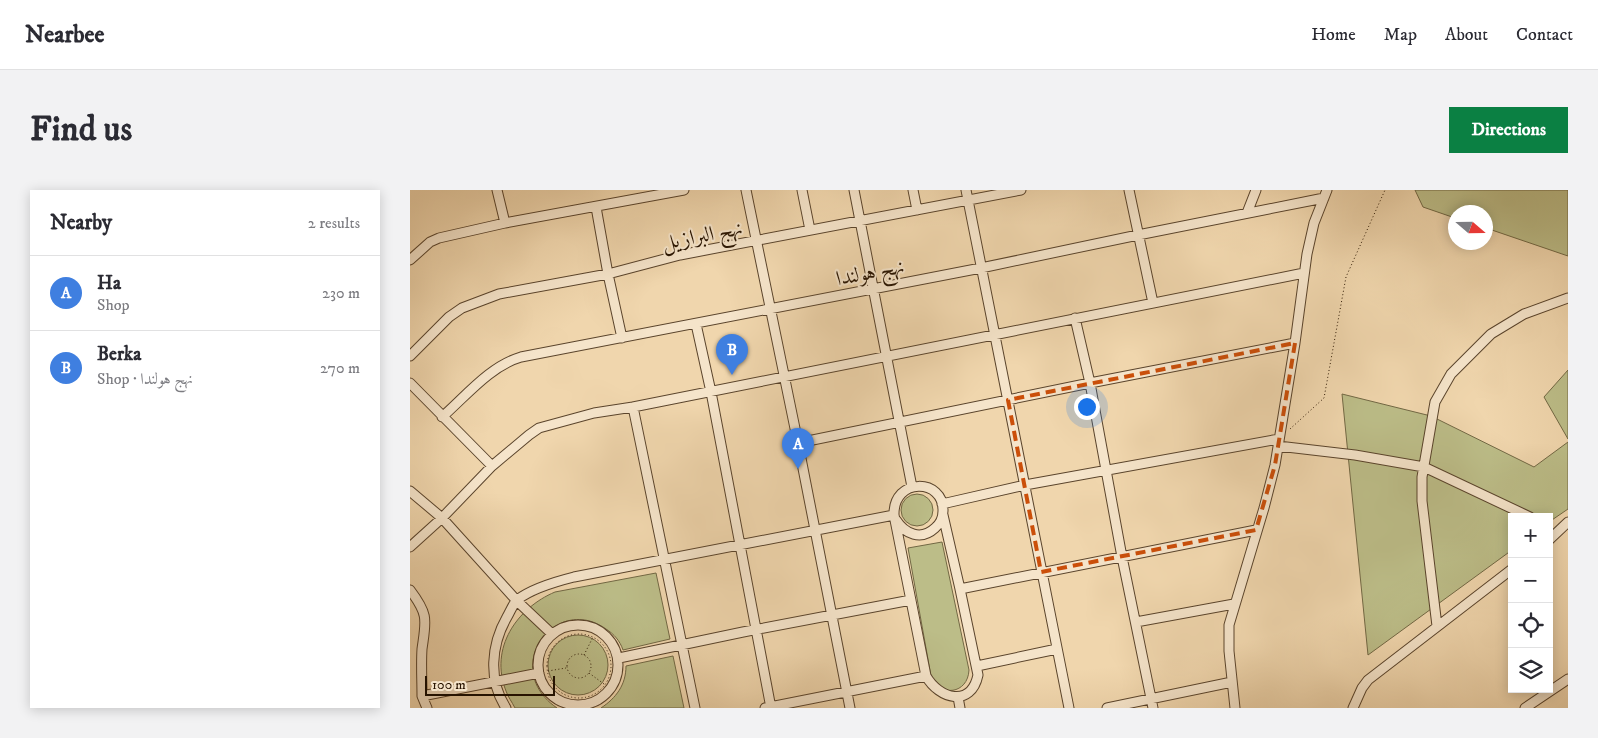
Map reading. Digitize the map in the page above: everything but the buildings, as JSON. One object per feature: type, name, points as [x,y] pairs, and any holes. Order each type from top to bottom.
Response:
[{"type":"street","points":[[497,190],[505,223]]},
{"type":"street","points":[[410,260],[430,242],[505,223],[684,190]]},
{"type":"street","points":[[746,190],[850,708]]},
{"type":"street","points":[[802,190],[810,230]]},
{"type":"street","points":[[854,190],[912,487]]},
{"type":"street","points":[[913,190],[917,210]]},
{"type":"street","points":[[966,190],[1069,708]]},
{"type":"street","name":"نهج البرازيل","points":[[410,356],[449,317],[462,308],[499,294],[608,274],[680,256],[860,220],[1021,190]]},
{"type":"street","points":[[1129,190],[1153,303]]},
{"type":"street","points":[[1247,213],[1256,190]]},
{"type":"street","points":[[1235,708],[1228,638],[1230,625],[1234,604],[1270,485],[1295,343],[1304,273],[1314,223],[1325,194]]},
{"type":"street","name":"نهج هولندا","points":[[442,417],[491,373],[508,361],[981,268],[1138,234],[1247,213],[1325,194]]},
{"type":"street","points":[[596,206],[622,338]]},
{"type":"street","points":[[410,547],[442,518],[492,466],[539,428],[594,413],[711,392],[1304,273]]},
{"type":"street","points":[[1438,626],[1422,501],[1424,467],[1435,402],[1451,374],[1481,343],[1502,326],[1524,314],[1568,298]]},
{"type":"street","points":[[1075,318],[1090,383],[1122,557],[1152,703]]},
{"type":"street","points":[[696,324],[711,392],[756,630],[768,708],[926,676]]},
{"type":"street","points":[[798,444],[1090,383],[1295,343]]},
{"type":"street","points":[[410,382],[442,417],[492,466]]},
{"type":"street","points":[[633,407],[695,708]]},
{"type":"street","points":[[942,509],[1025,485],[1278,442],[1424,467],[1522,513]]},
{"type":"street","points":[[920,486],[934,491],[942,509],[977,666],[976,683],[966,694],[958,696],[947,695],[937,691],[926,676],[894,507],[900,494],[912,487],[920,486]]},
{"type":"street","points":[[410,491],[442,518],[517,600],[552,634]]},
{"type":"street","points":[[895,517],[906,532],[922,535],[936,528],[942,509]]},
{"type":"street","points":[[506,708],[495,681],[493,669],[498,638],[517,600],[542,587],[560,580],[665,559],[814,530],[895,517]]},
{"type":"street","points":[[1553,536],[1568,522]]},
{"type":"street","points":[[1553,528],[1559,531]]},
{"type":"street","points":[[960,589],[1256,530]]},
{"type":"street","points":[[1353,708],[1362,688],[1368,680],[1508,572]]},
{"type":"street","points":[[410,590],[424,611],[426,620],[422,650],[422,696],[427,708]]},
{"type":"street","points":[[619,658],[911,600]]},
{"type":"street","points":[[1136,622],[1234,604]]},
{"type":"street","points":[[571,625],[584,625],[597,629],[607,637],[619,658],[618,672],[614,684],[601,699],[585,705],[573,705],[561,701],[550,694],[543,684],[543,672],[538,660],[542,648],[552,634],[571,625]]},
{"type":"street","points":[[977,666],[1057,649]]},
{"type":"street","points":[[422,696],[543,672]]},
{"type":"street","points":[[1525,708],[1568,678]]},
{"type":"street","points":[[1107,708],[1152,703],[1232,682]]},
{"type":"street","points":[[958,696],[960,708]]},
{"type":"street","points":[[601,699],[607,708]]},
{"type":"path","points":[[1278,442],[1324,398],[1346,277],[1385,190]]},
{"type":"path","points":[[583,633],[594,637],[602,644],[610,658],[611,664],[610,675],[598,692],[589,697],[579,699],[560,693],[543,672],[553,646],[561,638],[583,633]]},
{"type":"path","points":[[584,656],[594,637]]},
{"type":"path","points":[[578,654],[584,656],[590,662],[590,669],[582,678],[570,675],[567,668],[568,660],[578,654]]},
{"type":"path","points":[[543,672],[567,668]]},
{"type":"path","points":[[588,673],[605,684]]},
{"type":"highlighted area","points":[[1295,343],[1275,465],[1256,530],[1041,572],[1008,400]]},
{"type":"green space","points":[[1415,190],[1568,190],[1568,256],[1493,230],[1493,205],[1448,205],[1448,216],[1423,207]]},
{"type":"green space","points":[[1568,370],[1568,439],[1544,397]]},
{"type":"green space","points":[[1342,394],[1431,416],[1534,467],[1568,442],[1568,509],[1553,519],[1553,513],[1508,513],[1508,553],[1368,655]]},
{"type":"green space","points":[[917,494],[928,499],[933,510],[928,521],[917,526],[906,521],[901,510],[906,499]]},
{"type":"green space","points":[[942,542],[969,670],[964,684],[953,690],[941,688],[931,676],[908,548]]},
{"type":"green space","points":[[656,573],[670,639],[623,650],[612,633],[587,620],[569,621],[553,628],[541,640],[534,656],[533,674],[540,692],[557,708],[515,708],[506,691],[501,660],[504,645],[510,631],[529,608],[555,592]]},
{"type":"green space","points":[[572,635],[584,635],[595,640],[603,648],[608,659],[606,677],[595,690],[584,695],[572,695],[561,690],[553,682],[548,671],[548,659],[553,648],[561,640]]},
{"type":"green space","points":[[673,656],[684,708],[601,708],[611,700],[622,685],[626,666]]},
{"type":"place","name":"Berka","points":[[732,375]]},
{"type":"place","name":"Ha","points":[[798,469]]}]
